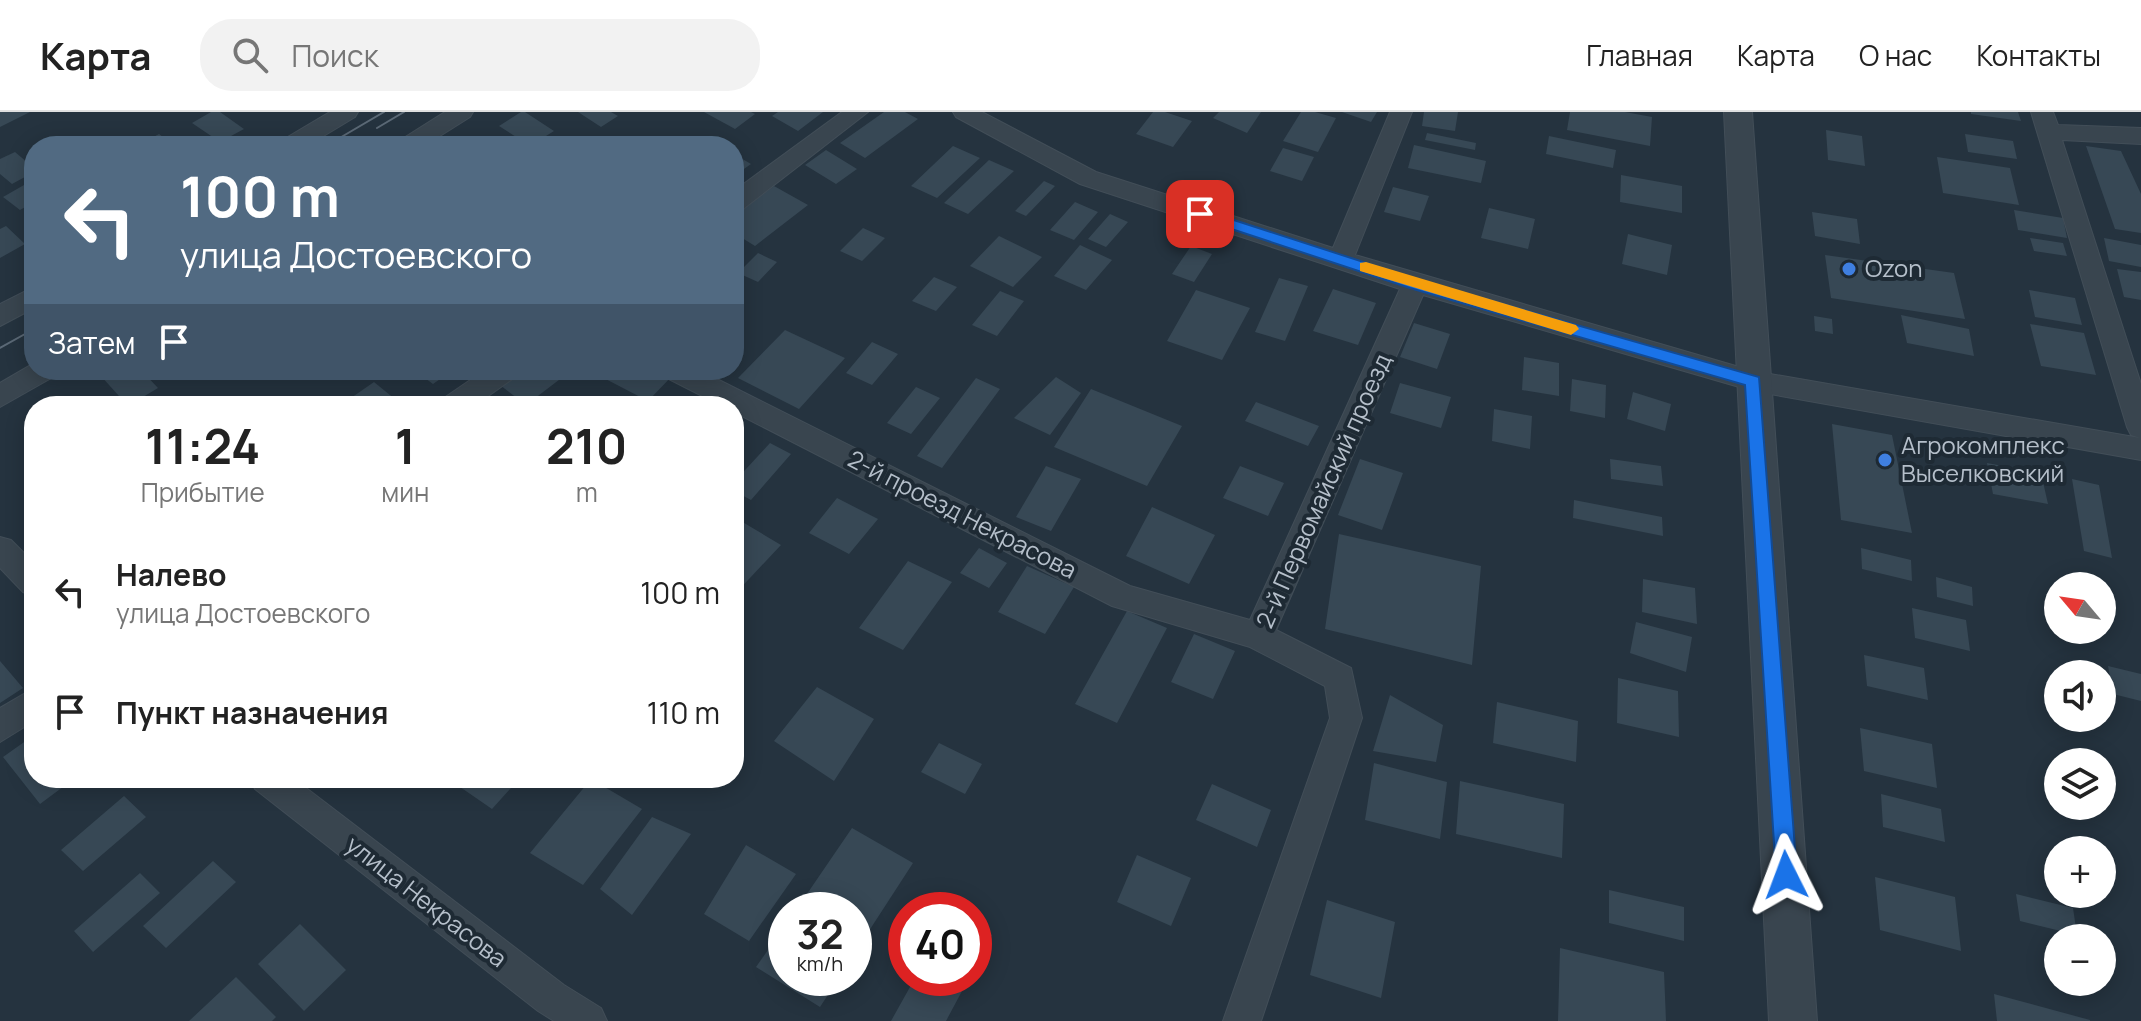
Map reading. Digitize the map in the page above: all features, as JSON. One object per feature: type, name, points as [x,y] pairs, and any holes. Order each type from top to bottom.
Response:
[{"type":"street","points":[[306,136],[347,112]]},
{"type":"street","points":[[423,136],[462,112]]},
{"type":"street","points":[[744,196],[857,112]]},
{"type":"street","points":[[964,112],[1088,178],[1415,284],[1753,381],[2141,449]]},
{"type":"street","points":[[1341,258],[1401,112]]},
{"type":"street","points":[[1738,112],[1785,845],[1793,1021]]},
{"type":"street","points":[[2141,136],[2046,122],[2141,427]]},
{"type":"street","name":"2-й Первомайский проезд","points":[[1242,1021],[1346,718],[1340,678],[1258,636],[1415,284]]},
{"type":"street","points":[[0,316],[24,302]]},
{"type":"street","points":[[0,396],[26,380]]},
{"type":"street","points":[[468,396],[491,380]]},
{"type":"street","name":"2-й проезд Некрасова","points":[[695,380],[726,396]]},
{"type":"street","name":"2-й проезд Некрасова","points":[[744,405],[1123,597],[1258,636]]},
{"type":"street","points":[[0,549],[24,573]]},
{"type":"street","points":[[0,727],[24,710]]},
{"type":"street","name":"улица Некрасова","points":[[280,788],[551,998],[588,1021]]},
{"type":"building","points":[[0,112],[30,112],[0,127]]},
{"type":"building","points":[[211,112],[220,112],[244,129],[231,136],[211,136],[192,123]]},
{"type":"building","points":[[525,112],[554,131],[546,136],[514,136],[499,126]]},
{"type":"building","points":[[578,112],[611,112],[618,116],[601,127]]},
{"type":"building","points":[[704,112],[751,112],[755,114],[735,129]]},
{"type":"building","points":[[778,112],[823,112],[798,131],[772,116]]},
{"type":"building","points":[[884,112],[905,112],[918,119],[865,158],[840,143]]},
{"type":"building","points":[[1153,112],[1165,112],[1192,121],[1173,147],[1136,134]]},
{"type":"building","points":[[1219,112],[1261,112],[1247,133],[1213,118]]},
{"type":"building","points":[[1301,112],[1336,118],[1318,152],[1283,141]]},
{"type":"building","points":[[1342,112],[1377,112],[1371,122]]},
{"type":"building","points":[[1424,112],[1458,112],[1455,131],[1422,126]]},
{"type":"building","points":[[1570,112],[1625,112],[1652,117],[1650,146],[1567,130]]},
{"type":"building","points":[[2018,112],[2021,121],[1971,114]]},
{"type":"building","points":[[1826,130],[1862,136],[1865,166],[1828,160]]},
{"type":"building","points":[[1427,133],[1476,143],[1475,150],[1425,140]]},
{"type":"building","points":[[1965,134],[2013,141],[2017,159],[1968,152]]},
{"type":"building","points":[[1549,136],[1616,150],[1613,168],[1546,154]]},
{"type":"building","points":[[1414,145],[1486,161],[1481,183],[1408,168]]},
{"type":"building","points":[[953,146],[980,158],[937,198],[911,186]]},
{"type":"building","points":[[2086,146],[2121,151],[2141,194],[2141,233],[2115,229]]},
{"type":"building","points":[[1283,148],[1314,157],[1302,181],[1270,171]]},
{"type":"building","points":[[826,150],[857,169],[836,184],[805,165]]},
{"type":"building","points":[[15,152],[24,160],[24,177],[12,184],[0,174],[0,159]]},
{"type":"building","points":[[1937,157],[2010,168],[2019,205],[1943,193]]},
{"type":"building","points":[[989,160],[1014,171],[968,214],[944,203]]},
{"type":"building","points":[[1621,175],[1682,186],[1682,213],[1620,202]]},
{"type":"building","points":[[1044,181],[1055,186],[1026,216],[1015,211]]},
{"type":"building","points":[[24,185],[24,208],[20,210],[3,197]]},
{"type":"building","points":[[774,186],[808,205],[755,246],[744,239],[744,208]]},
{"type":"building","points":[[1393,187],[1429,196],[1420,221],[1384,212]]},
{"type":"building","points":[[1075,202],[1098,212],[1074,240],[1050,230]]},
{"type":"building","points":[[1489,208],[1535,219],[1528,249],[1481,238]]},
{"type":"building","points":[[2014,210],[2063,218],[2067,238],[2018,230]]},
{"type":"building","points":[[1812,212],[1857,219],[1860,244],[1815,236]]},
{"type":"building","points":[[1110,214],[1128,222],[1106,247],[1088,239]]},
{"type":"building","points":[[6,226],[24,245],[0,258],[0,229]]},
{"type":"building","points":[[863,228],[885,238],[862,261],[840,251]]},
{"type":"building","points":[[1628,234],[1672,245],[1667,275],[1622,264]]},
{"type":"building","points":[[999,236],[1042,257],[1013,287],[970,266]]},
{"type":"building","points":[[2030,238],[2063,243],[2067,256],[2034,251]]},
{"type":"building","points":[[2104,238],[2141,245],[2141,267],[2109,261]]},
{"type":"building","points":[[1080,245],[1112,260],[1086,290],[1054,276]]},
{"type":"building","points":[[1191,246],[1212,254],[1194,282],[1172,274]]},
{"type":"building","points":[[758,253],[777,262],[758,282],[744,276],[744,267]]},
{"type":"building","points":[[1825,255],[1954,273],[1965,319],[1831,298]]},
{"type":"building","points":[[2117,269],[2141,272],[2141,300],[2124,297]]},
{"type":"building","points":[[934,277],[957,287],[936,311],[912,301]]},
{"type":"building","points":[[1279,278],[1308,286],[1285,341],[1255,332]]},
{"type":"building","points":[[1333,289],[1376,303],[1358,345],[1313,331]]},
{"type":"building","points":[[1196,290],[1250,308],[1222,360],[1167,341]]},
{"type":"building","points":[[2029,290],[2075,298],[2082,325],[2035,317]]},
{"type":"building","points":[[1000,291],[1024,301],[997,336],[972,325]]},
{"type":"building","points":[[1901,315],[1969,329],[1974,356],[1907,343]]},
{"type":"building","points":[[1814,316],[1832,319],[1833,334],[1815,331]]},
{"type":"building","points":[[1414,323],[1450,334],[1437,369],[1400,357]]},
{"type":"building","points":[[2030,324],[2084,333],[2096,375],[2041,366]]},
{"type":"building","points":[[785,330],[845,358],[799,409],[742,380],[744,372]]},
{"type":"building","points":[[872,342],[898,354],[872,385],[846,373]]},
{"type":"building","points":[[1524,357],[1559,363],[1559,396],[1522,390]]},
{"type":"building","points":[[1056,377],[1081,393],[1050,435],[1014,418]]},
{"type":"building","points":[[976,378],[1000,389],[942,468],[917,456]]},
{"type":"building","points":[[1572,379],[1606,385],[1605,418],[1570,411]]},
{"type":"building","points":[[105,380],[150,380],[158,388],[145,396],[119,396]]},
{"type":"building","points":[[507,380],[559,380],[538,396],[514,396],[500,385]]},
{"type":"building","points":[[608,380],[668,380],[653,396],[638,396]]},
{"type":"building","points":[[374,382],[391,396],[354,396]]},
{"type":"building","points":[[1400,383],[1451,397],[1441,428],[1390,413]]},
{"type":"building","points":[[916,387],[940,398],[911,434],[887,423]]},
{"type":"building","points":[[1091,389],[1182,426],[1147,486],[1054,447]]},
{"type":"building","points":[[1633,392],[1671,404],[1665,431],[1627,419]]},
{"type":"building","points":[[1256,402],[1319,426],[1308,446],[1245,421]]},
{"type":"building","points":[[1494,409],[1532,416],[1530,449],[1492,441]]},
{"type":"building","points":[[1832,424],[1892,435],[1912,533],[1841,520]]},
{"type":"building","points":[[770,443],[791,454],[751,500],[744,496],[744,471]]},
{"type":"building","points":[[1360,459],[1403,473],[1382,530],[1338,515]]},
{"type":"building","points":[[1610,459],[1661,466],[1663,486],[1611,479]]},
{"type":"building","points":[[1987,463],[2041,473],[2048,504],[1993,494]]},
{"type":"building","points":[[1046,466],[1081,479],[1051,531],[1016,517]]},
{"type":"building","points":[[1240,466],[1284,483],[1268,516],[1223,498]]},
{"type":"building","points":[[2072,479],[2099,485],[2112,558],[2084,551]]},
{"type":"building","points":[[837,498],[878,519],[849,554],[809,533]]},
{"type":"building","points":[[1574,500],[1662,517],[1663,536],[1573,518]]},
{"type":"building","points":[[1152,507],[1215,535],[1189,584],[1126,556]]},
{"type":"building","points":[[744,523],[781,545],[744,584]]},
{"type":"building","points":[[1339,534],[1481,566],[1472,665],[1325,629]]},
{"type":"building","points":[[979,548],[1007,563],[989,588],[960,573]]},
{"type":"building","points":[[1861,548],[1911,560],[1912,581],[1862,569]]},
{"type":"building","points":[[908,561],[952,582],[903,650],[859,628]]},
{"type":"building","points":[[1027,566],[1074,587],[1045,634],[998,612]]},
{"type":"building","points":[[1936,577],[1972,587],[1973,606],[1937,597]]},
{"type":"building","points":[[1643,579],[1695,588],[1697,624],[1642,612]]},
{"type":"building","points":[[1912,608],[1966,620],[1970,651],[1915,638]]},
{"type":"building","points":[[1127,611],[1167,628],[1117,723],[1075,704]]},
{"type":"building","points":[[1636,622],[1692,637],[1686,672],[1630,653]]},
{"type":"building","points":[[1194,634],[1235,651],[1213,699],[1171,682]]},
{"type":"building","points":[[1864,655],[1924,668],[1928,700],[1867,686]]},
{"type":"building","points":[[0,661],[23,688],[0,703]]},
{"type":"building","points":[[2116,668],[2141,674],[2141,701],[2116,695]]},
{"type":"building","points":[[1618,678],[1678,691],[1679,737],[1617,723]]},
{"type":"building","points":[[817,687],[874,719],[834,781],[774,741]]},
{"type":"building","points":[[1390,695],[1443,725],[1436,762],[1373,751]]},
{"type":"building","points":[[1497,702],[1578,721],[1576,762],[1493,743]]},
{"type":"building","points":[[1860,728],[1932,744],[1937,788],[1864,771]]},
{"type":"building","points":[[24,742],[24,784],[3,757]]},
{"type":"building","points":[[939,743],[982,764],[965,794],[921,772]]},
{"type":"building","points":[[1374,763],[1447,782],[1440,839],[1365,820]]},
{"type":"building","points":[[1460,781],[1564,804],[1562,858],[1456,834]]},
{"type":"building","points":[[1212,784],[1271,810],[1257,847],[1196,820]]},
{"type":"building","points":[[27,788],[62,788],[40,804]]},
{"type":"building","points":[[462,788],[511,788],[492,809]]},
{"type":"building","points":[[584,788],[606,788],[642,809],[583,885],[530,853]]},
{"type":"building","points":[[1881,794],[1941,809],[1945,842],[1883,827]]},
{"type":"building","points":[[124,796],[146,817],[83,871],[61,850]]},
{"type":"building","points":[[652,817],[691,834],[632,915],[600,889]]},
{"type":"building","points":[[852,828],[913,863],[894,892],[888,892],[888,902],[872,926],[872,892],[808,892]]},
{"type":"building","points":[[746,845],[796,874],[783,892],[768,892],[768,914],[749,941],[704,914]]},
{"type":"building","points":[[1137,855],[1191,878],[1171,926],[1117,902]]},
{"type":"building","points":[[213,861],[236,882],[166,948],[143,926]]},
{"type":"building","points":[[140,873],[160,893],[93,952],[74,931]]},
{"type":"building","points":[[1875,877],[1955,897],[1961,951],[1880,930]]},
{"type":"building","points":[[1609,890],[1684,907],[1684,941],[1609,923]]},
{"type":"building","points":[[2016,894],[2044,901],[2044,908],[2073,908],[2075,924],[2044,924],[2044,927],[2020,921]]},
{"type":"building","points":[[1327,900],[1395,922],[1381,998],[1310,975]]},
{"type":"building","points":[[300,924],[346,970],[304,1011],[258,964]]},
{"type":"building","points":[[1560,948],[1664,972],[1666,1021],[1558,1021]]},
{"type":"building","points":[[768,950],[768,974],[756,967]]},
{"type":"building","points":[[236,977],[276,1017],[272,1021],[189,1021]]},
{"type":"building","points":[[1994,994],[2090,1020],[2090,1021],[1997,1021]]},
{"type":"building","points":[[802,996],[827,996],[820,1007]]},
{"type":"building","points":[[905,996],[959,996],[946,1021],[891,1021]]},
{"type":"tram line","points":[[343,136],[384,112]]},
{"type":"tram line","points":[[377,128],[404,112]]},
{"type":"tram line","points":[[0,348],[24,335]]},
{"type":"slow traffic","points":[[1366,267],[1571,329]]},
{"type":"place","name":"Ozon","points":[[1849,269]]},
{"type":"place","name":"Агрокомплекс Выселковский","points":[[1885,460]]},
{"type":"route","points":[[1200,214],[1415,284],[1753,381],[1786,875]]}]
